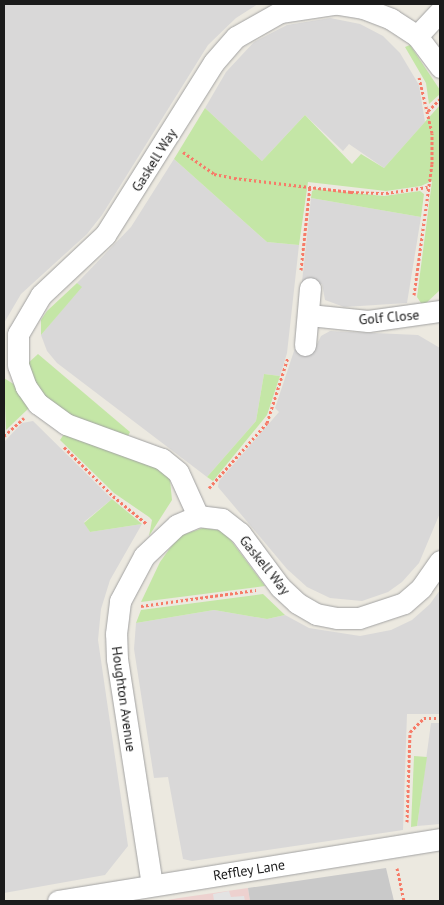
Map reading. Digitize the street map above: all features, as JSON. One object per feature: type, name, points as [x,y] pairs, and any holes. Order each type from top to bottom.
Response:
[{"type":"street","name":"Gaskell Way","points":[[440,68],[417,36],[391,19],[363,8],[336,4],[280,12],[236,37],[214,62],[168,138],[105,235],[41,295],[27,315],[18,334],[11,367],[38,404],[66,424],[162,459],[178,472],[196,509],[222,519],[240,533],[280,587],[297,603],[316,614],[359,618],[404,603],[421,588],[440,561]]},
{"type":"street","points":[[417,36],[440,11]]},
{"type":"street","points":[[305,345],[310,288]]},
{"type":"street","name":"Golf Close","points":[[308,315],[368,322],[440,311]]},
{"type":"street","name":"Houghton Avenue","points":[[152,885],[117,659],[118,609],[132,576],[153,546],[196,509]]},
{"type":"street","name":"Reffley Lane","points":[[58,901],[440,839]]},
{"type":"path","points":[[411,316],[432,164],[428,111],[415,70]]},
{"type":"path","points":[[428,111],[440,99]]},
{"type":"path","points":[[168,138],[214,174],[386,193],[428,188]]},
{"type":"path","points":[[310,186],[299,284],[310,288]]},
{"type":"path","points":[[196,509],[267,423],[292,346],[305,345]]},
{"type":"path","points":[[66,424],[57,440],[113,496],[147,523],[144,536],[153,546]]},
{"type":"path","points":[[118,609],[280,587]]},
{"type":"path","points":[[411,844],[407,830],[410,732],[424,718],[440,718]]},
{"type":"path","points":[[395,862],[404,901]]},
{"type":"shaded area","points":[[4,4],[258,4],[236,18],[208,45],[102,215],[87,234],[21,294],[4,323]]},
{"type":"shaded area","points":[[330,18],[360,24],[383,36],[400,53],[419,85],[425,122],[384,168],[349,144],[343,151],[305,115],[262,161],[205,108],[226,72],[254,42],[287,25]]},
{"type":"shaded area","points":[[174,159],[267,242],[299,245],[287,353],[280,376],[264,374],[256,421],[207,477],[57,363],[47,351],[41,335],[81,287],[77,283],[131,227]]},
{"type":"shaded area","points":[[311,198],[421,217],[407,303],[344,307],[325,300],[322,284],[302,282]]},
{"type":"shaded area","points":[[330,331],[418,335],[440,348],[440,513],[419,563],[402,582],[388,592],[362,601],[330,598],[307,587],[287,569],[218,487],[219,481],[279,412],[275,408],[295,348],[315,348],[321,336]]},
{"type":"shaded area","points":[[33,421],[112,499],[84,522],[90,532],[142,524],[110,580],[101,609],[98,640],[128,846],[105,875],[4,893],[4,442],[22,423]]},
{"type":"shaded area","points":[[440,590],[440,714],[407,714],[403,830],[192,861],[183,859],[168,777],[154,778],[134,649],[136,623],[214,610],[267,619],[285,615],[309,628],[360,636],[391,630],[412,620],[430,604]]},
{"type":"shaded area","points":[[431,723],[440,723],[440,824],[417,826]]},
{"type":"shaded area","points":[[386,868],[394,901],[250,901],[248,888]]},
{"type":"shaded area","points":[[248,888],[250,901],[162,901],[179,898]]},
{"type":"shaded area","points":[[229,891],[231,897],[244,896],[245,901],[214,901],[213,894]]},
{"type":"green space","points":[[410,45],[440,90],[440,94],[429,104],[426,83],[405,47]]},
{"type":"green space","points":[[440,105],[440,290],[423,306],[417,297],[432,181],[421,186],[386,191],[308,182],[299,245],[267,242],[174,159],[205,108],[262,161],[305,115],[352,164],[361,154],[384,168]]},
{"type":"green space","points":[[316,189],[384,196],[420,191],[424,194],[421,217],[311,198],[312,191]]},
{"type":"green space","points":[[77,283],[82,287],[41,335],[41,320],[47,311]]},
{"type":"green space","points":[[38,354],[130,432],[127,438],[76,421],[42,398],[26,365]]},
{"type":"green space","points":[[264,374],[280,376],[267,415],[213,481],[207,477],[256,421]]},
{"type":"green space","points":[[4,378],[15,385],[29,408],[6,430]]},
{"type":"green space","points":[[64,434],[144,461],[164,472],[170,480],[172,500],[149,536],[152,520],[114,493],[60,440]]},
{"type":"green space","points":[[112,499],[142,524],[90,532],[84,523]]},
{"type":"green space","points":[[203,528],[224,531],[265,586],[141,602],[160,562],[173,544],[182,535]]},
{"type":"green space","points":[[263,594],[285,615],[267,619],[214,610],[136,623],[141,610]]},
{"type":"green space","points":[[414,756],[427,757],[417,826],[411,827]]}]
